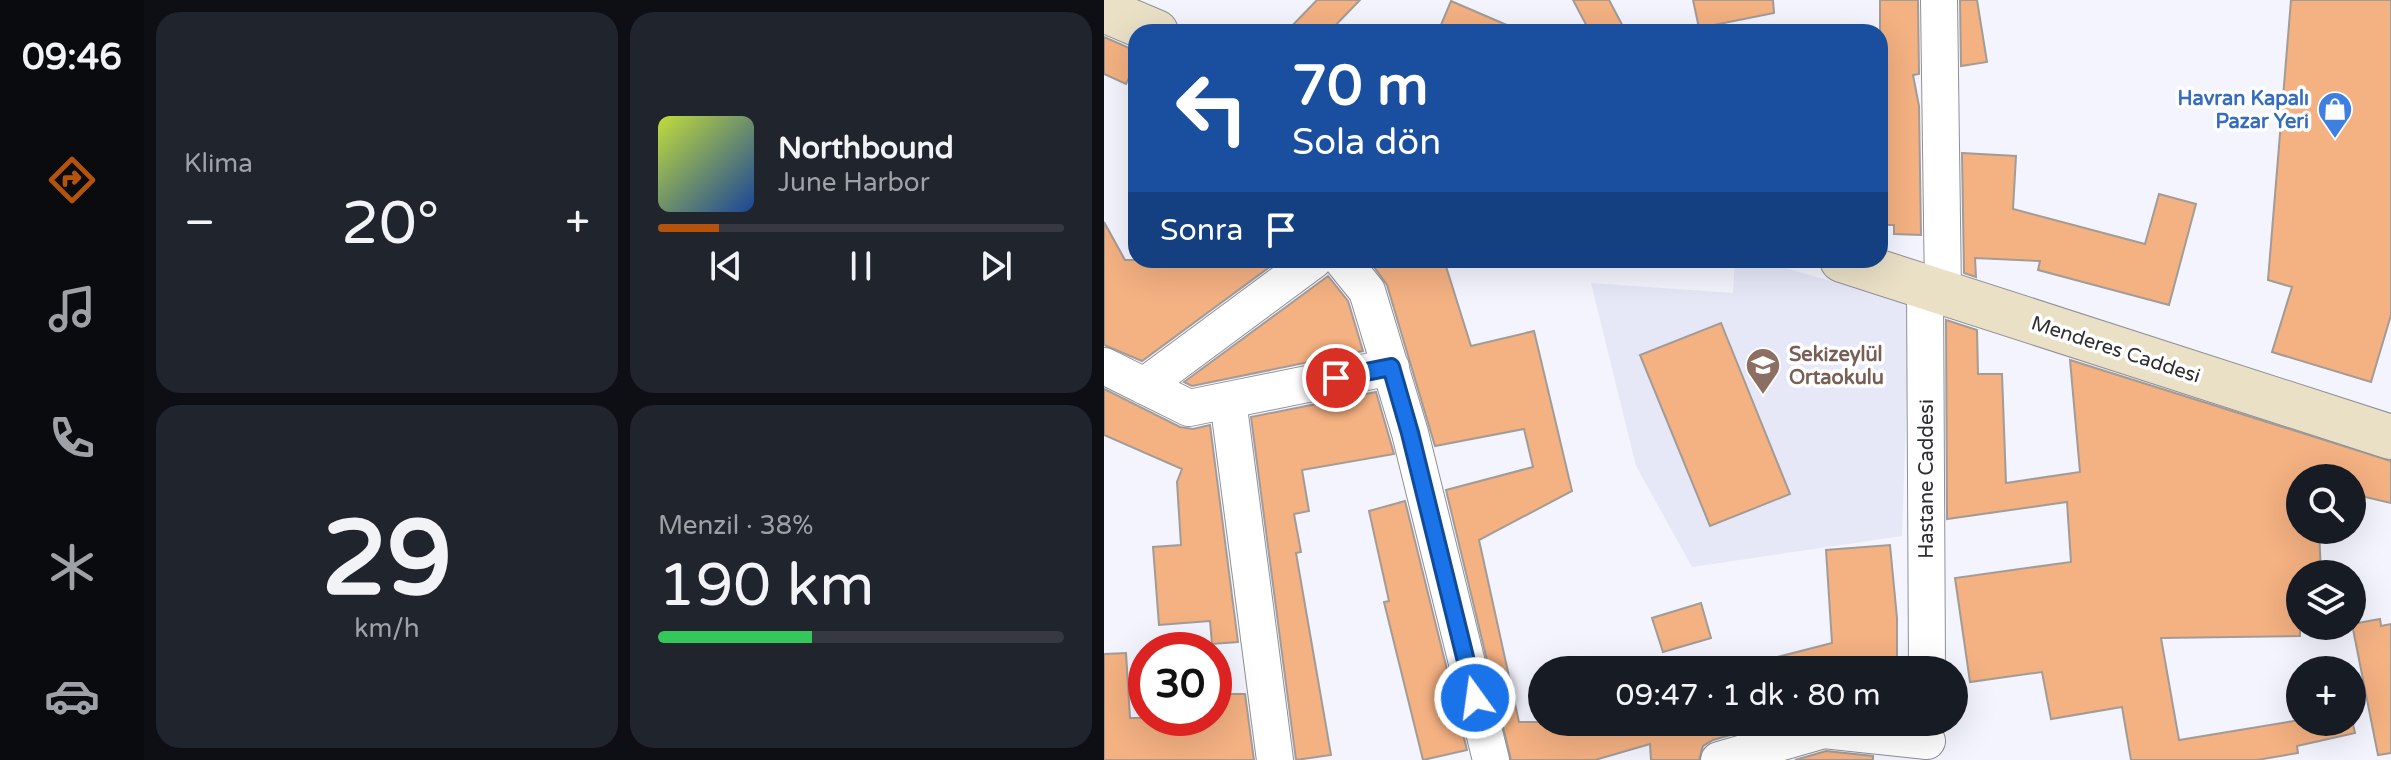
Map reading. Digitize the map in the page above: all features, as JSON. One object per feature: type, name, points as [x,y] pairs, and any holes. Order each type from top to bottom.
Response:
[{"type":"main road","points":[[1104,10],[1137,24]]},
{"type":"main road","name":"Menderes Caddesi","points":[[1867,268],[2391,437]]},
{"type":"street","name":"Hastane Caddesi","points":[[1927,656],[1939,0]]},
{"type":"street","points":[[1144,386],[1303,268]]},
{"type":"street","points":[[1348,268],[1367,291],[1391,367],[1491,760]]},
{"type":"street","points":[[1104,366],[1189,408],[1391,367]]},
{"type":"street","points":[[1228,400],[1275,760]]},
{"type":"street","points":[[1719,760],[1824,730],[1928,741]]},
{"type":"shaded area","name":"Sekizeylül Ortaokulu","points":[[1735,268],[1786,268],[1910,304],[1902,536],[1692,567],[1636,466],[1591,283],[1733,293]]},
{"type":"building","points":[[1317,0],[1360,0],[1337,24],[1294,24]]},
{"type":"building","points":[[1573,0],[1609,0],[1622,24],[1586,24]]},
{"type":"building","points":[[1693,0],[1773,0],[1774,13],[1719,24],[1698,24]]},
{"type":"building","points":[[1880,0],[1918,0],[1919,74],[1913,75],[1919,106],[1921,235],[1894,234],[1894,225],[1888,225],[1888,24],[1880,24]]},
{"type":"building","points":[[1960,0],[1977,0],[1987,62],[1961,66]]},
{"type":"building","name":"Havran Kapalı Pazar Yeri","points":[[2291,0],[2391,0],[2391,315],[2371,382],[2272,352],[2292,287],[2268,280]]},
{"type":"building","points":[[1451,1],[1504,24],[1441,24]]},
{"type":"building","points":[[1104,37],[1128,48],[1128,80],[1126,84],[1104,74]]},
{"type":"building","points":[[1962,153],[2016,156],[2013,209],[2145,244],[2159,194],[2196,204],[2169,305],[2038,270],[2040,261],[1975,258],[1976,277],[1964,273]]},
{"type":"building","points":[[1104,222],[1125,260],[1128,260],[1128,268],[1268,268],[1142,361],[1104,345]]},
{"type":"building","points":[[1375,268],[1447,268],[1471,346],[1534,331],[1572,491],[1479,540],[1519,722],[1528,722],[1528,736],[1727,736],[1703,746],[1699,760],[1651,760],[1650,744],[1595,760],[1511,760],[1446,490],[1533,467],[1524,429],[1435,446],[1387,285]]},
{"type":"building","points":[[1328,276],[1348,301],[1363,351],[1192,386],[1184,382]]},
{"type":"building","points":[[1946,320],[1977,330],[1978,374],[2002,374],[2006,483],[2080,472],[2070,360],[2391,461],[2391,503],[2366,497],[2366,464],[2286,464],[2286,544],[2320,544],[2320,560],[2286,560],[2286,636],[2161,638],[2179,740],[2286,722],[2286,736],[2342,736],[2297,746],[2298,753],[2257,760],[2131,760],[2122,707],[2051,719],[2042,672],[1970,682],[1955,578],[2071,562],[2067,502],[1947,519]]},
{"type":"building","points":[[1721,323],[1790,494],[1710,526],[1640,355]]},
{"type":"building","points":[[1104,389],[1180,427],[1193,429],[1210,425],[1238,642],[1232,642],[1232,632],[1211,632],[1210,621],[1159,625],[1153,547],[1181,545],[1177,482],[1182,469],[1104,435]]},
{"type":"building","points":[[1376,392],[1394,454],[1302,470],[1309,511],[1294,514],[1301,552],[1296,553],[1331,755],[1296,760],[1251,417]]},
{"type":"building","points":[[1405,501],[1467,750],[1423,760],[1384,602],[1389,601],[1369,511]]},
{"type":"building","points":[[1890,545],[1897,656],[1781,656],[1832,643],[1826,550]]},
{"type":"building","points":[[1701,603],[1711,638],[1663,652],[1652,618]]},
{"type":"building","points":[[2380,619],[2381,626],[2391,624],[2391,753],[2378,755],[2366,695],[2366,656],[2358,656],[2355,640],[2366,640],[2366,622]]},
{"type":"building","points":[[1126,653],[1128,736],[1232,736],[1232,694],[1245,694],[1254,760],[1104,760],[1104,654]]},
{"type":"building","points":[[1826,751],[1873,756],[1873,760],[1795,760]]},
{"type":"place","name":"Havran Kapalı Pazar Yeri","points":[[2335,140]]},
{"type":"place","name":"Sekizeylül Ortaokulu","points":[[1763,396]]},
{"type":"route","points":[[1336,378],[1391,367],[1475,698]]}]
